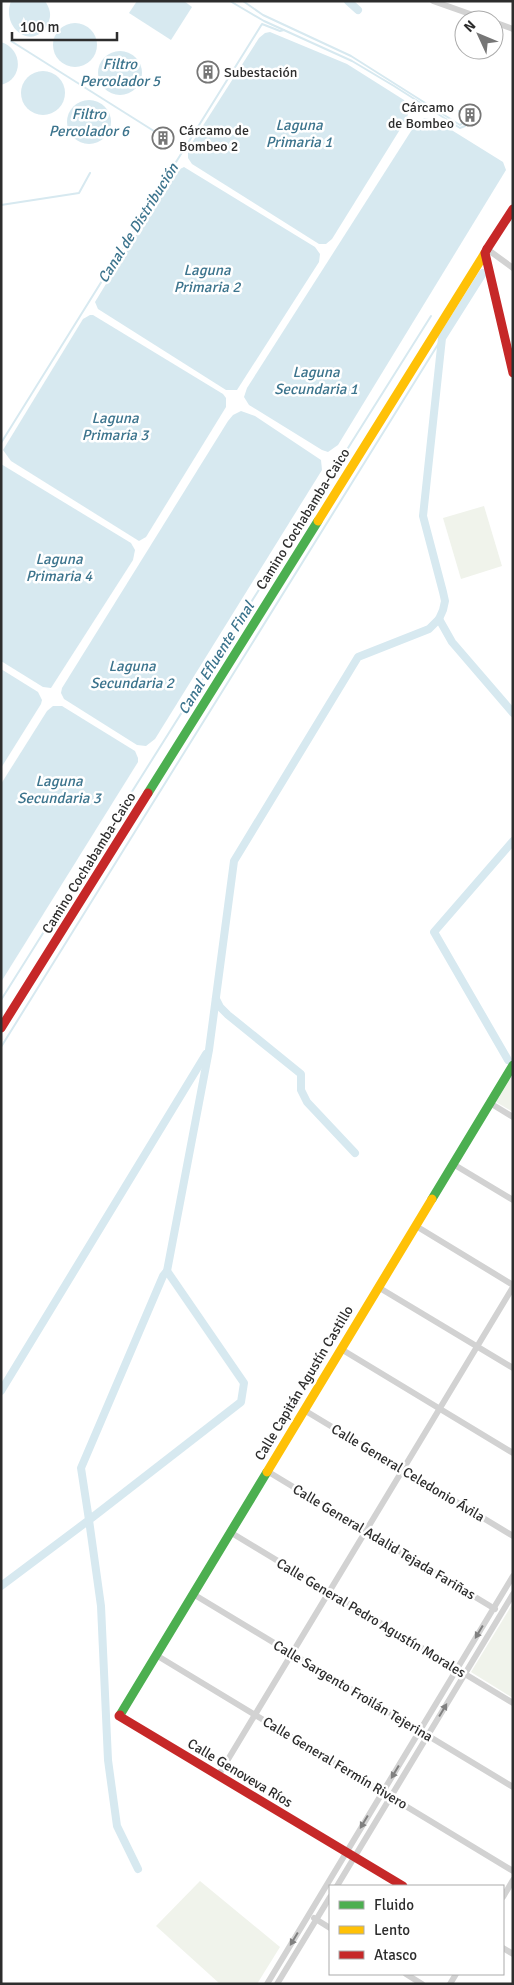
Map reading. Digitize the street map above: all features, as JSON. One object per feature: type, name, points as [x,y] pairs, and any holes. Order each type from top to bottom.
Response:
[{"type":"street","points":[[433,1],[459,10]]},
{"type":"street","name":"Camino Cochabamba-Caico","points":[[1,1028],[513,209]]},
{"type":"street","points":[[486,251],[513,268]]},
{"type":"street","points":[[486,251],[513,373]]},
{"type":"street","name":"Calle Capitán Agustín Castillo","points":[[119,1716],[513,1065]]},
{"type":"street","points":[[490,1103],[513,1117]]},
{"type":"street","points":[[453,1164],[513,1200]]},
{"type":"street","points":[[218,1776],[513,1286],[416,1226]]},
{"type":"street","points":[[378,1287],[513,1368]]},
{"type":"street","points":[[341,1349],[513,1453]]},
{"type":"street","name":"Calle General Celedonio Ávila","points":[[304,1410],[513,1536]]},
{"type":"street","name":"Calle General Adalid Tejada Fariñas","points":[[267,1471],[502,1613]]},
{"type":"street","name":"Calle General Pedro Agustín Morales","points":[[230,1532],[513,1703]]},
{"type":"street","points":[[267,1984],[513,1576]]},
{"type":"street","name":"Calle Sargento Froilán Tejerina","points":[[193,1594],[513,1787]]},
{"type":"street","points":[[338,1885],[513,1594]]},
{"type":"street","name":"Calle General Fermín Rivero","points":[[156,1655],[513,1871]]},
{"type":"street","name":"Calle Genoveva Ríos","points":[[119,1716],[355,1856]]},
{"type":"street","points":[[355,1856],[401,1885]]},
{"type":"street","points":[[504,1895],[513,1880]]},
{"type":"street","points":[[279,1982],[329,1899]]},
{"type":"street","points":[[308,1915],[329,1927]]},
{"type":"street","points":[[272,1975],[279,1982],[287,1984]]},
{"type":"street","points":[[408,1975],[422,1984]]},
{"type":"shaded area","points":[[484,506],[502,566],[461,579],[443,518]]},
{"type":"shaded area","points":[[513,1074],[513,1112],[496,1102]]},
{"type":"shaded area","points":[[513,1603],[513,1698],[471,1672]]},
{"type":"shaded area","points":[[200,1881],[280,1947],[257,1984],[220,1984],[156,1926]]},
{"type":"water","points":[[11,1],[45,1],[49,9],[50,18],[43,32],[36,36],[21,34],[10,21]]},
{"type":"water","points":[[137,1],[184,1],[192,7],[171,40],[129,13]]},
{"type":"water","points":[[71,23],[79,23],[91,29],[97,45],[91,61],[79,67],[71,67],[59,61],[53,49],[53,41],[59,29]]},
{"type":"water","name":"Laguna Primaria 1","points":[[270,32],[347,64],[404,100],[408,109],[404,123],[332,239],[326,244],[319,244],[192,164],[188,158],[188,149],[259,38],[265,33]]},
{"type":"water","points":[[1,42],[14,51],[18,64],[14,77],[9,82],[1,85]]},
{"type":"water","name":"Filtro Percolador 5","points":[[116,51],[124,51],[136,57],[142,73],[136,89],[124,95],[116,95],[104,89],[98,77],[98,69],[104,57]]},
{"type":"water","points":[[39,71],[47,71],[59,77],[65,93],[59,109],[47,115],[39,115],[27,109],[21,97],[21,89],[27,77]]},
{"type":"water","name":"Filtro Percolador 6","points":[[85,100],[93,100],[105,106],[111,122],[105,138],[93,144],[85,144],[73,138],[67,126],[67,118],[73,106]]},
{"type":"water","name":"Laguna Secundaria 1","points":[[424,118],[437,121],[503,162],[506,170],[338,445],[328,452],[249,405],[244,397],[247,388],[413,128]]},
{"type":"water","name":"Laguna Primaria 2","points":[[184,167],[315,247],[320,254],[319,262],[237,390],[226,390],[98,309],[95,302],[174,172]]},
{"type":"water","name":"Laguna Primaria 3","points":[[93,315],[223,394],[226,398],[226,407],[146,537],[139,541],[11,461],[3,450],[83,319]]},
{"type":"water","name":"Laguna Secundaria 2","points":[[241,411],[255,416],[321,460],[322,470],[155,739],[146,746],[137,745],[64,699],[61,693],[62,688],[228,421],[233,415]]},
{"type":"water","name":"Laguna Primaria 4","points":[[1,464],[131,543],[135,550],[133,560],[51,688],[43,687],[1,661]]},
{"type":"water","points":[[1,669],[38,692],[42,700],[1,768]]},
{"type":"water","name":"Laguna Secundaria 3","points":[[53,706],[62,706],[135,751],[138,762],[1,982],[1,784],[47,711]]},
{"type":"waterway","points":[[230,1],[264,21],[352,61],[460,128],[465,126],[466,123]]},
{"type":"waterway","points":[[243,1],[263,15],[351,56],[460,125],[466,121]]},
{"type":"waterway","points":[[348,1],[358,10]]},
{"type":"waterway","name":"Canal de Distribución","points":[[1,443],[262,24],[280,31],[284,30]]},
{"type":"waterway","points":[[11,41],[165,138]]},
{"type":"waterway","points":[[459,111],[464,120],[475,124]]},
{"type":"waterway","points":[[159,136],[163,142]]},
{"type":"waterway","points":[[1,205],[79,193],[90,173]]},
{"type":"waterway","points":[[1,1586],[89,1520],[81,1468],[163,1276],[167,1271],[209,1050],[234,861],[358,657],[429,629],[439,619],[443,610],[445,601],[423,516],[442,338],[483,273]]},
{"type":"waterway","name":"Canal Efluente Final","points":[[1,1000],[431,316]]},
{"type":"waterway","points":[[1,1047],[442,338]]},
{"type":"waterway","points":[[439,619],[452,642],[513,713]]},
{"type":"waterway","points":[[508,1060],[434,932],[513,841]]},
{"type":"waterway","points":[[216,999],[220,1007],[228,1015],[301,1074],[301,1090],[307,1102],[355,1153]]},
{"type":"waterway","points":[[1,1391],[206,1054]]},
{"type":"waterway","points":[[138,1869],[117,1826],[108,1760],[101,1606],[89,1520],[241,1402],[244,1383],[167,1271]]},
{"type":"traffic: fast","points":[[148,793],[318,521]]},
{"type":"traffic: fast","points":[[432,1199],[513,1065]]},
{"type":"traffic: fast","points":[[120,1715],[267,1472]]},
{"type":"traffic: slow","points":[[318,521],[485,253]]},
{"type":"traffic: slow","points":[[267,1472],[432,1199]]},
{"type":"traffic: jam","points":[[487,249],[513,209]]},
{"type":"traffic: jam","points":[[487,249],[485,253],[513,373]]},
{"type":"traffic: jam","points":[[1,1028],[148,793]]},
{"type":"traffic: jam","points":[[120,1715],[401,1885]]},
{"type":"place","name":"Subestación","points":[[208,72]]},
{"type":"place","name":"Cárcamo de Bombeo","points":[[470,115]]},
{"type":"place","name":"Cárcamo de Bombeo 2","points":[[163,138]]}]
